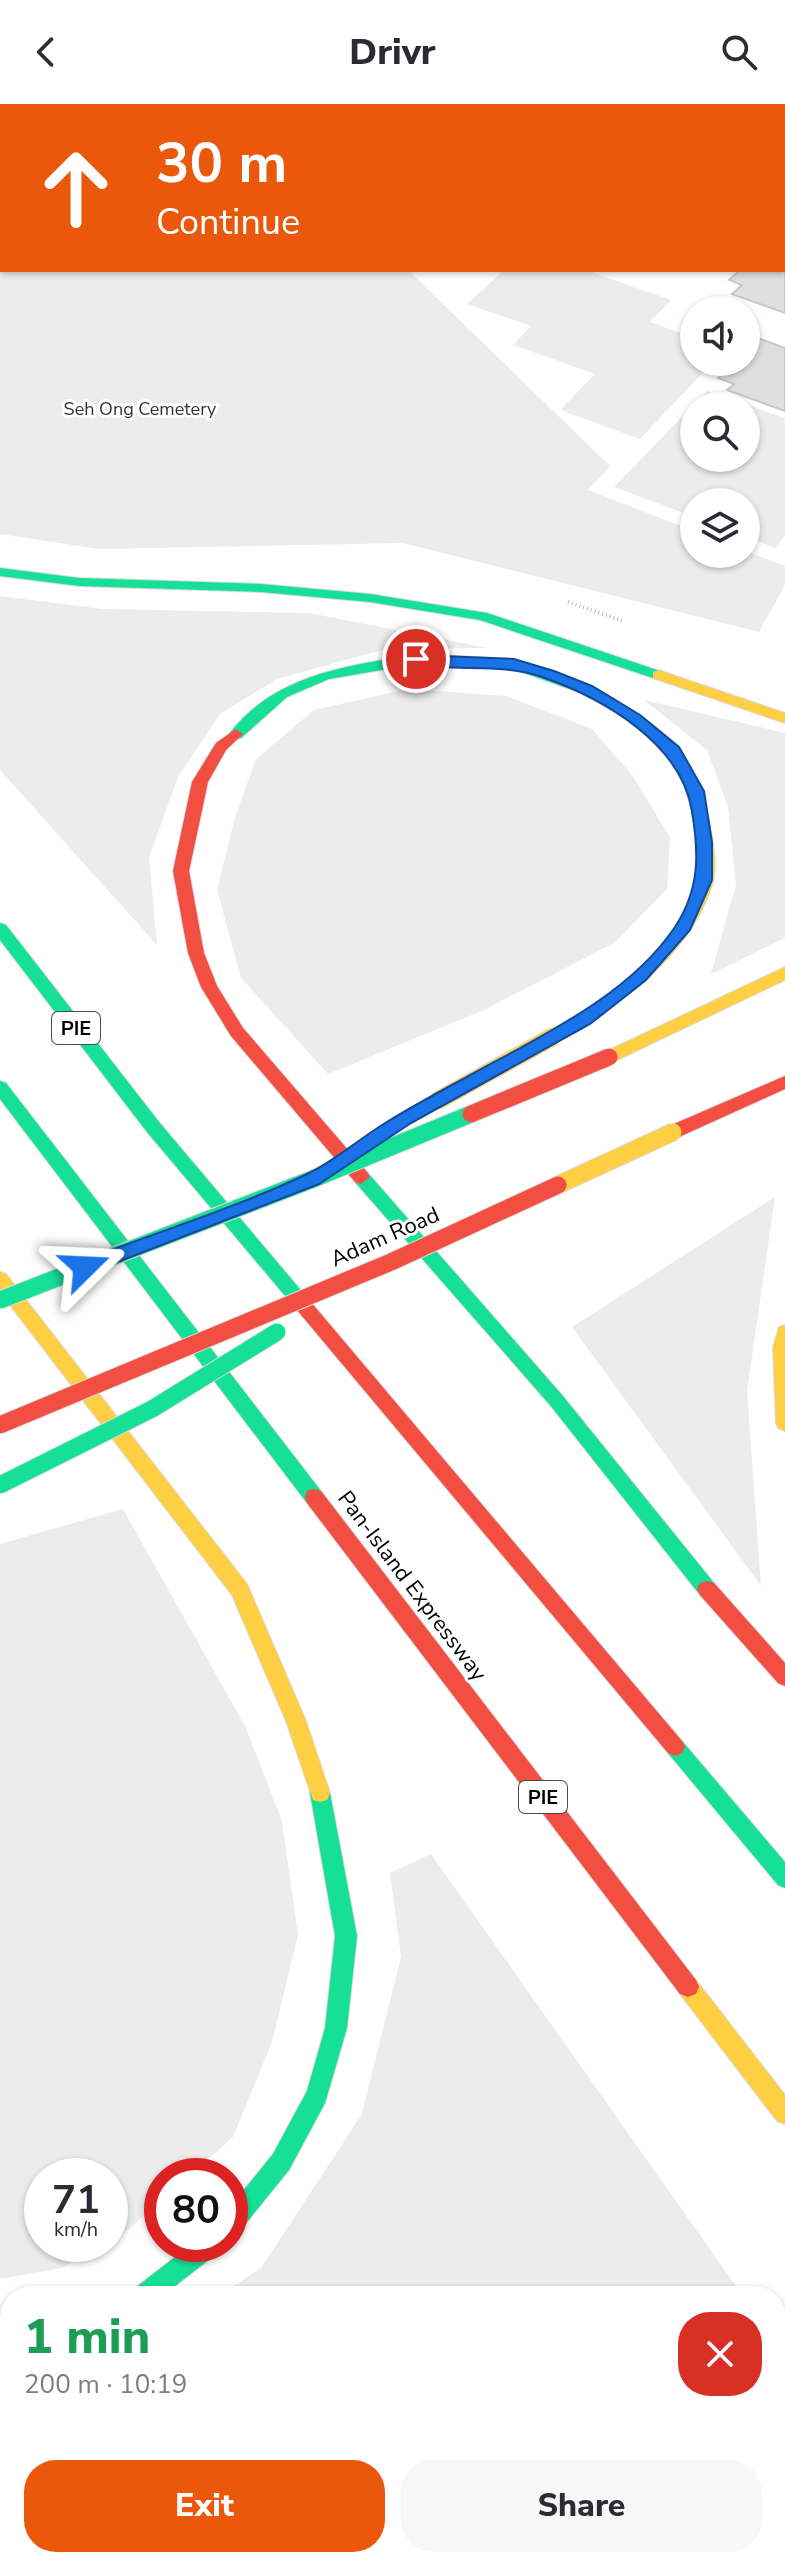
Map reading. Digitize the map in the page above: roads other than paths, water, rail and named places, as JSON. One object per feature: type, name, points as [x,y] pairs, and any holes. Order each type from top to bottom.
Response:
[{"type":"highway","points":[[0,572],[79,582],[261,588],[370,598],[482,616],[785,718]]},
{"type":"highway","points":[[419,1111],[585,1019],[640,976],[682,930],[705,880],[705,842],[697,791],[674,751],[634,719],[587,690],[514,664],[416,659],[326,675],[282,694],[221,747],[200,782],[181,871],[196,953],[209,987],[237,1032],[556,1400],[689,1568],[785,1677]]},
{"type":"highway","name":"PIE","points":[[0,929],[153,1127],[785,1878]]},
{"type":"highway","points":[[0,1300],[313,1179],[609,1057],[785,973]]},
{"type":"highway","name":"Adam Road","points":[[0,1425],[391,1262],[785,1082]]},
{"type":"highway","name":"Pan-Island Expressway","points":[[0,1087],[785,2113]]},
{"type":"highway","points":[[313,1179],[392,1127]]},
{"type":"highway","points":[[0,1485],[152,1409],[391,1262]]},
{"type":"highway","points":[[0,1279],[240,1590],[296,1721],[319,1790],[346,1936],[336,2028],[317,2095],[281,2162],[248,2203]]},
{"type":"highway","points":[[785,1332],[782,1347],[785,1423]]},
{"type":"highway","points":[[156,2286],[187,2262]]},
{"type":"park label","name":"Seh Ong Cemetery","points":[[140,409]]}]
